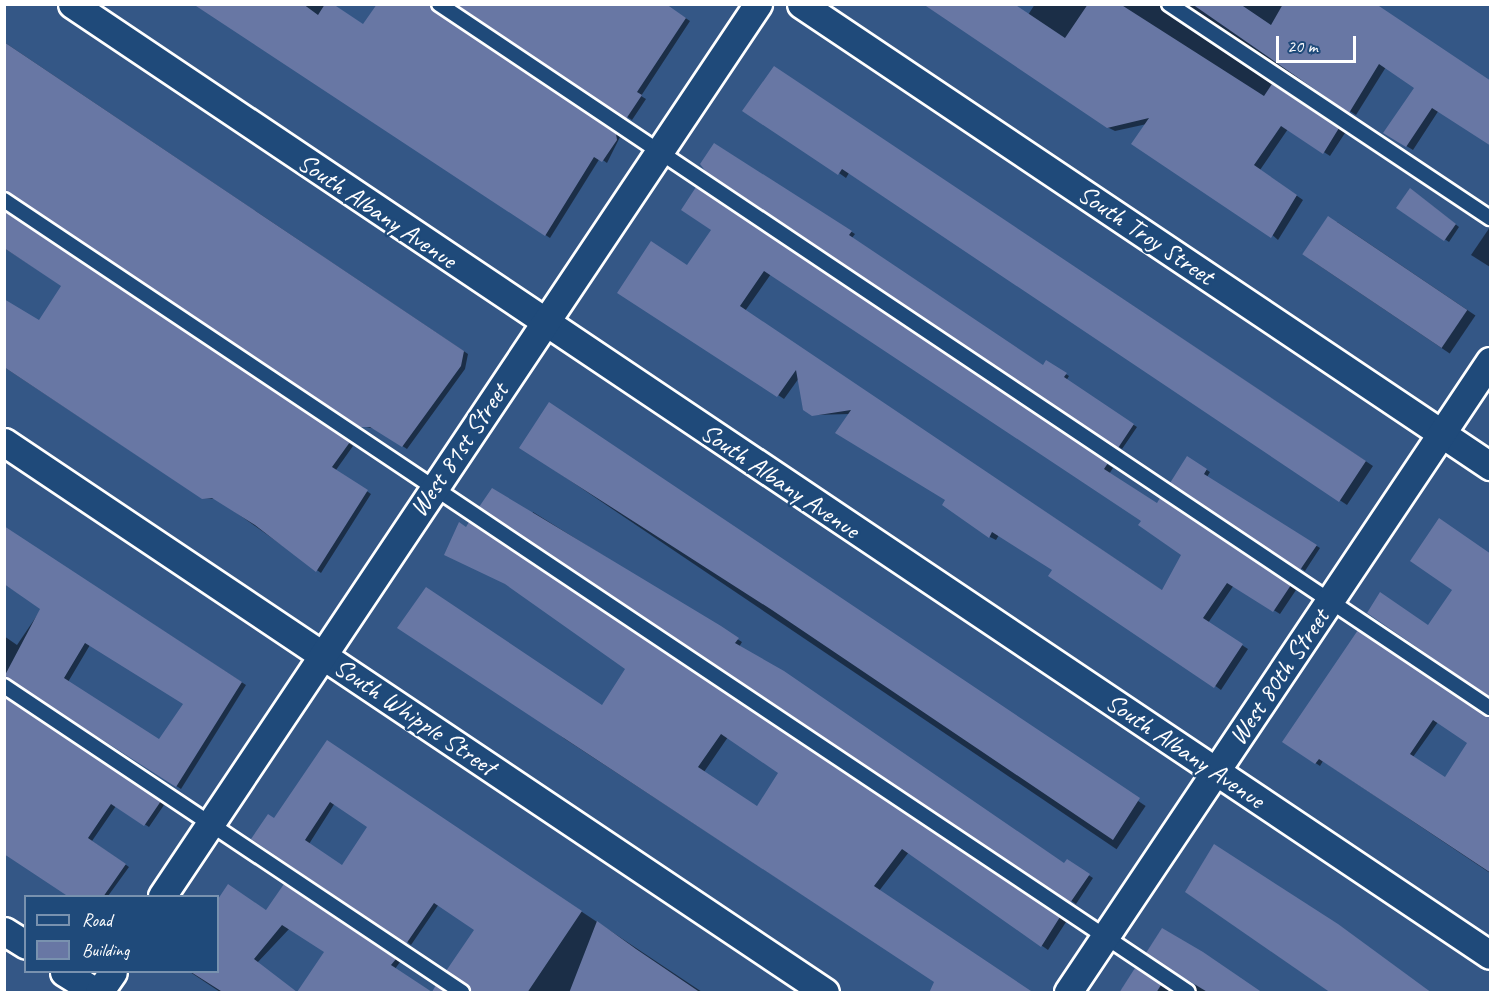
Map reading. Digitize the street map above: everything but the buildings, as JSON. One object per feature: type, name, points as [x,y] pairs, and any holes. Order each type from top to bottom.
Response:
[{"type":"street","name":"South Albany Avenue","points":[[72,4],[543,323],[1491,955]]},
{"type":"street","name":"West 81st Street","points":[[163,895],[758,4]]},
{"type":"street","name":"South Troy Street","points":[[801,4],[1491,466]]},
{"type":"street","name":"West 80th Street","points":[[1068,993],[1491,361]]},
{"type":"street","name":"South Whipple Street","points":[[4,442],[825,993]]},
{"type":"street","points":[[4,931],[24,944]]},
{"type":"street","points":[[66,973],[98,993],[112,973]]},
{"type":"lane","points":[[439,4],[1491,708]]},
{"type":"lane","points":[[1168,4],[1491,218]]},
{"type":"lane","points":[[4,200],[1188,993]]},
{"type":"lane","points":[[4,686],[462,993]]}]
